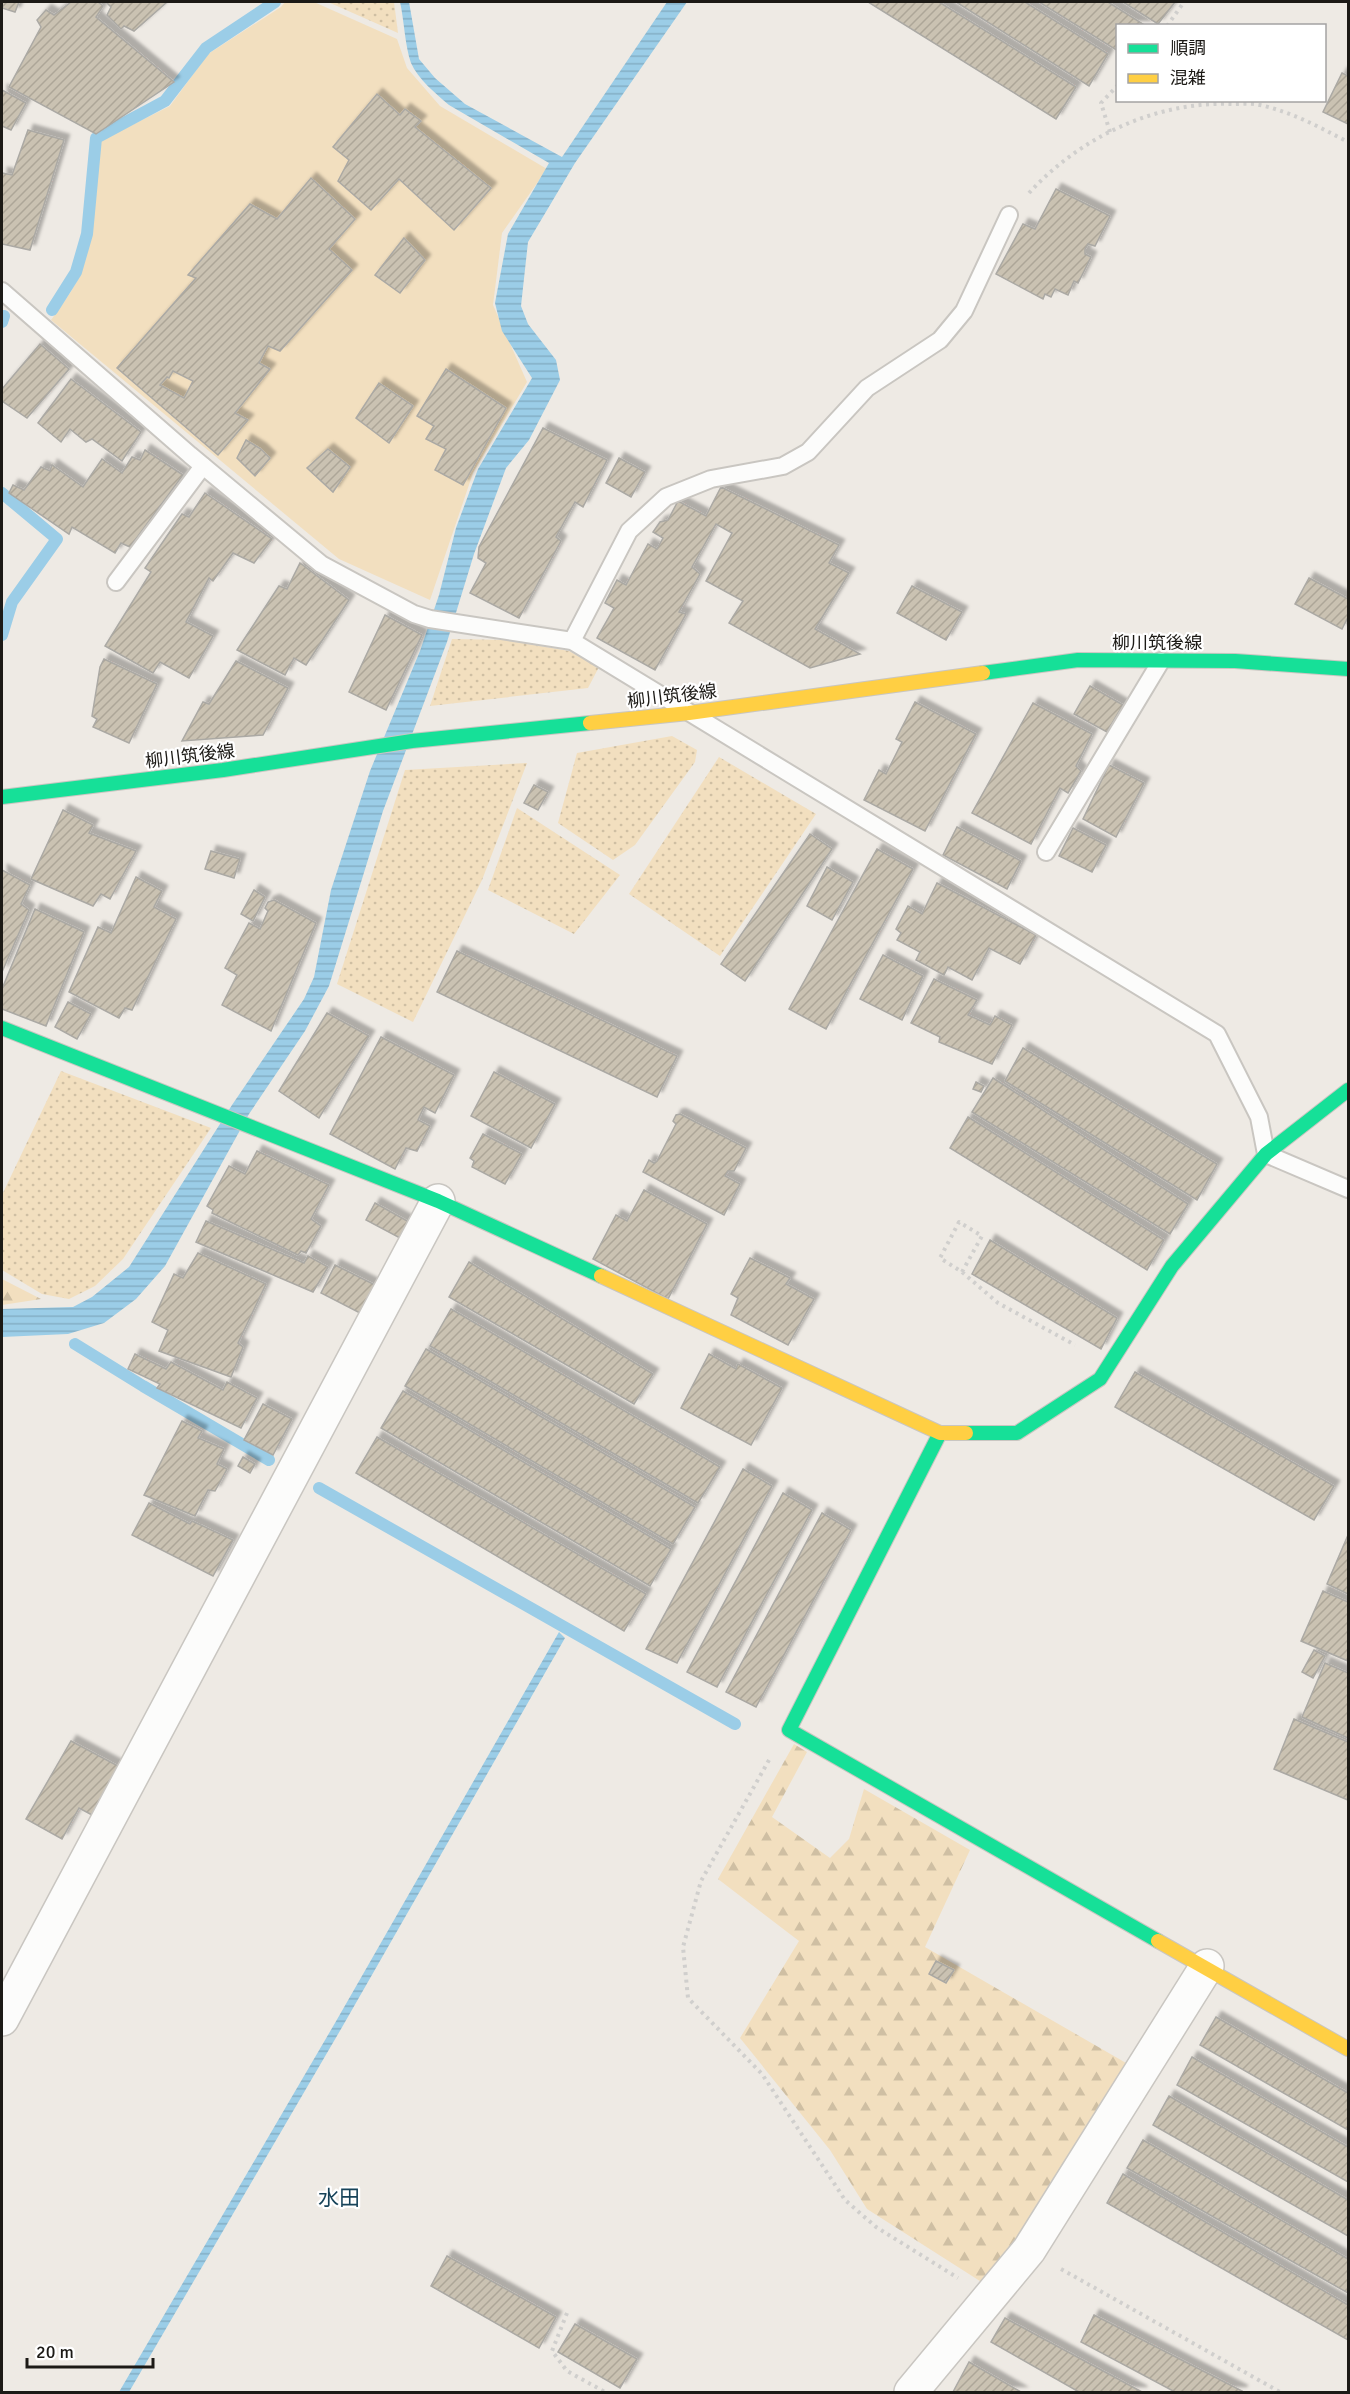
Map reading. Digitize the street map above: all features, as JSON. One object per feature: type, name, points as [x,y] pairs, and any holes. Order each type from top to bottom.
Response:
[{"type":"street","name":"柳川筑後線","points":[[2,797],[224,770],[412,741],[689,713],[1078,660],[1235,661],[1348,669]]},
{"type":"street","points":[[2,1028],[438,1201],[940,1433],[1017,1433],[1100,1379],[1172,1266],[1266,1154],[1348,1090]]},
{"type":"street","points":[[2,2019],[438,1201]]},
{"type":"street","points":[[940,1433],[789,1730],[1348,2049]]},
{"type":"street","points":[[911,2392],[1029,2250],[1206,1966]]},
{"type":"lane","points":[[572,641],[629,531],[666,497],[711,479],[783,466],[808,452],[867,388],[940,340],[964,311],[1008,215]]},
{"type":"lane","points":[[2,291],[321,564],[414,614],[572,641],[1217,1034],[1258,1117],[1266,1154],[1348,1189]]},
{"type":"lane","points":[[116,582],[204,466]]},
{"type":"lane","points":[[1046,852],[1161,661]]},
{"type":"path","points":[[1168,24],[1184,2]]},
{"type":"path","points":[[1110,132],[1101,104],[1116,87]]},
{"type":"path","points":[[1008,215],[1048,172],[1096,138],[1151,114],[1209,103],[1257,104],[1296,116],[1348,142]]},
{"type":"path","points":[[962,1272],[982,1236],[959,1222],[940,1258],[962,1272],[998,1303],[1110,1364]]},
{"type":"path","points":[[789,1730],[770,1758],[701,1881],[683,1947],[688,1998],[762,2074],[845,2200],[876,2227],[990,2298]]},
{"type":"path","points":[[1029,2250],[1270,2390],[1280,2392]]},
{"type":"path","points":[[567,2313],[552,2351],[567,2371],[605,2392]]},
{"type":"green space","points":[[285,2],[314,2],[397,39],[407,68],[440,106],[547,169],[502,233],[493,305],[527,382],[473,473],[430,600],[339,559],[51,320],[75,285],[89,247],[94,217],[100,141],[170,106],[208,54],[281,7]]},
{"type":"green space","points":[[328,2],[394,2],[398,33]]},
{"type":"green space","points":[[452,639],[506,640],[569,651],[599,667],[588,688],[430,706]]},
{"type":"green space","points":[[672,736],[697,750],[695,762],[635,845],[613,860],[558,823],[577,753]]},
{"type":"green space","points":[[719,757],[816,814],[720,956],[629,894]]},
{"type":"green space","points":[[527,763],[482,880],[413,1022],[337,984],[405,770]]},
{"type":"green space","points":[[517,808],[620,875],[574,934],[488,890]]},
{"type":"green space","points":[[61,1071],[211,1128],[123,1259],[95,1286],[69,1299],[42,1294],[2,1270],[2,1195]]},
{"type":"green space","points":[[2,1279],[41,1299],[2,1305]]},
{"type":"green space","points":[[794,1744],[807,1752],[772,1817],[830,1858],[849,1839],[864,1789],[970,1850],[925,1947],[1133,2067],[1040,2216],[983,2283],[867,2209],[830,2150],[740,2038],[799,1941],[718,1879]]},
{"type":"water","points":[[400,2],[409,2],[419,59],[435,78],[465,104],[562,157],[667,2],[687,2],[575,163],[528,242],[521,306],[528,324],[556,360],[560,380],[529,440],[506,468],[474,554],[447,642],[383,811],[329,986],[305,1031],[249,1114],[165,1266],[136,1299],[104,1323],[68,1334],[2,1337],[2,1309],[73,1307],[92,1297],[129,1267],[232,1105],[304,999],[314,977],[331,890],[370,771],[420,651],[439,595],[456,528],[478,469],[532,378],[502,331],[495,303],[508,234],[549,163],[449,105],[433,91],[411,63]]},
{"type":"water","points":[[559,1632],[565,1638],[341,2029],[129,2392],[119,2392],[335,2023]]},
{"type":"building","points":[[2,2],[19,2],[15,12],[2,8]]},
{"type":"building","points":[[71,2],[98,2],[103,6],[96,17],[174,82],[96,134],[9,87],[41,27],[37,20],[46,10],[54,15]]},
{"type":"building","points":[[106,2],[167,2],[134,31],[124,26],[121,29],[107,15],[111,7]]},
{"type":"building","points":[[868,2],[939,2],[1076,87],[1056,119]]},
{"type":"building","points":[[956,2],[1025,2],[1108,54],[1089,86]]},
{"type":"building","points":[[1039,2],[1108,2],[1143,24],[1116,24],[1116,50]]},
{"type":"building","points":[[1123,2],[1175,2],[1158,24]]},
{"type":"building","points":[[1342,73],[1348,76],[1348,124],[1323,112]]},
{"type":"building","points":[[2,90],[26,103],[11,130],[2,126]]},
{"type":"building","points":[[377,94],[400,115],[405,109],[421,121],[415,127],[491,188],[454,230],[399,179],[371,210],[338,181],[349,160],[333,147]]},
{"type":"building","points":[[28,130],[64,140],[30,250],[2,244],[2,173],[12,175]]},
{"type":"building","points":[[311,178],[355,219],[329,249],[352,270],[280,351],[268,346],[259,363],[270,369],[235,413],[248,420],[218,455],[117,368],[196,278],[188,275],[250,204],[277,219]],"holes":[[[173,371],[193,381],[184,398],[160,385],[167,377],[169,378]]]},
{"type":"building","points":[[1056,189],[1110,216],[1095,246],[1088,244],[1085,249],[1085,254],[1091,257],[1078,283],[1074,281],[1068,295],[1055,289],[1051,297],[1045,294],[1043,299],[996,274],[1023,224],[1035,229]]},
{"type":"building","points":[[404,238],[425,260],[400,293],[375,275]]},
{"type":"building","points":[[40,344],[69,369],[27,418],[2,401],[2,389]]},
{"type":"building","points":[[446,369],[506,408],[463,485],[435,470],[446,449],[426,439],[434,426],[417,416]]},
{"type":"building","points":[[71,379],[141,432],[122,461],[92,439],[86,442],[70,429],[61,442],[38,423]]},
{"type":"building","points":[[379,383],[413,406],[389,443],[356,418]]},
{"type":"building","points":[[543,428],[607,460],[583,507],[575,502],[556,537],[561,541],[519,618],[470,593],[486,563],[478,558],[479,547]]},
{"type":"building","points":[[246,440],[270,458],[255,476],[237,458]]},
{"type":"building","points":[[328,449],[350,467],[333,492],[307,468]]},
{"type":"building","points":[[145,450],[183,475],[130,547],[121,543],[115,553],[72,527],[69,534],[9,493],[13,485],[24,490],[41,467],[50,471],[52,465],[83,487],[102,459],[122,473],[132,457],[140,460]]},
{"type":"building","points":[[619,458],[645,472],[631,497],[606,483]]},
{"type":"building","points":[[721,487],[839,545],[829,563],[849,573],[815,629],[860,654],[810,668],[729,623],[743,601],[706,581],[732,533],[716,524],[692,567],[700,574],[679,612],[686,614],[655,670],[597,638],[614,608],[605,603],[617,580],[626,585],[648,544],[657,549],[663,538],[653,532],[660,522],[668,520],[678,501],[706,516]]},
{"type":"building","points":[[205,493],[272,539],[254,563],[233,553],[213,581],[209,578],[186,622],[213,636],[189,678],[160,662],[153,673],[105,646],[151,572],[145,568],[182,514],[189,517]]},
{"type":"building","points":[[300,563],[349,600],[306,665],[294,658],[285,675],[237,650],[279,586],[287,589]]},
{"type":"building","points":[[1309,578],[1348,599],[1348,617],[1342,629],[1295,604]]},
{"type":"building","points":[[912,586],[962,612],[946,640],[897,613]]},
{"type":"building","points":[[385,615],[422,635],[386,710],[349,692]]},
{"type":"building","points":[[104,659],[157,684],[129,743],[93,727],[97,719],[92,716],[100,667]]},
{"type":"building","points":[[236,661],[288,688],[263,735],[182,741],[203,702],[209,704]]},
{"type":"building","points":[[1090,686],[1123,705],[1107,732],[1074,714]]},
{"type":"building","points":[[915,702],[976,734],[925,831],[864,800],[879,770],[886,774],[902,742],[896,739]]},
{"type":"building","points":[[1033,703],[1092,734],[1076,766],[1081,771],[1068,793],[1060,788],[1031,844],[972,813]]},
{"type":"building","points":[[1109,765],[1144,783],[1116,837],[1083,819]]},
{"type":"building","points":[[534,785],[548,792],[538,810],[524,803]]},
{"type":"building","points":[[63,810],[93,825],[89,833],[136,851],[110,899],[101,894],[93,906],[31,879]]},
{"type":"building","points":[[957,827],[1021,861],[1007,889],[943,855]]},
{"type":"building","points":[[1073,828],[1106,845],[1092,872],[1059,856]]},
{"type":"building","points":[[810,834],[832,849],[745,981],[721,964]]},
{"type":"building","points":[[877,849],[913,869],[826,1029],[789,1009]]},
{"type":"building","points":[[211,851],[240,859],[234,878],[205,869]]},
{"type":"building","points":[[827,867],[853,882],[832,920],[807,906]]},
{"type":"building","points":[[2,870],[30,885],[21,904],[29,910],[2,972]]},
{"type":"building","points":[[136,877],[162,891],[154,907],[176,919],[132,1010],[125,1008],[119,1018],[69,992],[98,927],[111,933]]},
{"type":"building","points":[[937,883],[1036,935],[1020,964],[989,948],[972,980],[948,967],[944,975],[916,960],[920,952],[897,940],[901,933],[896,929],[908,906],[922,914]]},
{"type":"building","points":[[254,890],[265,897],[253,921],[241,914]]},
{"type":"building","points":[[274,900],[316,923],[271,1031],[222,1005],[237,975],[225,968],[249,923],[260,929],[268,911],[265,908],[268,902]]},
{"type":"building","points":[[35,909],[84,932],[46,1026],[2,1009],[2,989]]},
{"type":"building","points":[[457,951],[677,1056],[657,1097],[437,992]]},
{"type":"building","points":[[883,955],[923,976],[902,1020],[860,999]]},
{"type":"building","points":[[934,979],[977,1000],[968,1015],[990,1025],[995,1016],[1012,1025],[992,1064],[939,1042],[940,1037],[911,1023]]},
{"type":"building","points":[[68,1002],[91,1014],[77,1039],[55,1027]]},
{"type":"building","points":[[327,1013],[369,1036],[319,1118],[279,1091]]},
{"type":"building","points":[[381,1037],[454,1075],[435,1113],[424,1107],[418,1120],[430,1126],[417,1151],[406,1148],[395,1169],[330,1134]]},
{"type":"building","points":[[1023,1048],[1217,1164],[1197,1200],[1005,1081]]},
{"type":"building","points":[[494,1072],[555,1104],[531,1148],[471,1116]]},
{"type":"building","points":[[993,1078],[1188,1204],[1170,1234],[972,1112]]},
{"type":"building","points":[[976,1082],[984,1086],[981,1092],[973,1089]]},
{"type":"building","points":[[680,1114],[746,1148],[734,1171],[728,1171],[725,1176],[740,1184],[724,1215],[643,1172],[649,1160],[654,1163],[657,1161],[676,1124],[673,1121],[676,1115]]},
{"type":"building","points":[[968,1117],[1164,1240],[1147,1270],[950,1148]]},
{"type":"building","points":[[483,1134],[522,1154],[505,1184],[472,1167],[474,1161],[470,1158]]},
{"type":"building","points":[[257,1151],[329,1185],[311,1219],[321,1226],[306,1253],[301,1251],[298,1255],[212,1213],[213,1210],[207,1206],[229,1166],[245,1174]]},
{"type":"building","points":[[644,1190],[707,1224],[668,1299],[593,1259],[616,1215],[627,1221]]},
{"type":"building","points":[[375,1203],[409,1222],[400,1238],[366,1220]]},
{"type":"building","points":[[206,1221],[304,1263],[308,1256],[328,1267],[313,1292],[196,1242]]},
{"type":"building","points":[[990,1240],[1117,1318],[1101,1349],[972,1274]]},
{"type":"building","points":[[198,1253],[266,1284],[238,1343],[243,1347],[231,1377],[159,1351],[168,1330],[152,1322],[174,1274],[183,1278]]},
{"type":"building","points":[[750,1258],[790,1278],[786,1284],[814,1299],[788,1345],[731,1315],[738,1298],[731,1294]]},
{"type":"building","points":[[469,1262],[653,1374],[634,1404],[449,1297]]},
{"type":"building","points":[[335,1265],[375,1285],[360,1313],[321,1293]]},
{"type":"building","points":[[451,1309],[720,1467],[698,1503],[430,1346]]},
{"type":"building","points":[[426,1349],[695,1507],[673,1544],[405,1386]]},
{"type":"building","points":[[135,1354],[166,1369],[171,1362],[223,1390],[227,1382],[257,1398],[241,1428],[157,1388],[160,1384],[128,1369]]},
{"type":"building","points":[[709,1354],[736,1369],[738,1364],[782,1388],[751,1445],[681,1408]]},
{"type":"building","points":[[1135,1372],[1334,1486],[1314,1520],[1115,1407]]},
{"type":"building","points":[[403,1391],[671,1549],[650,1586],[381,1428]]},
{"type":"building","points":[[263,1404],[292,1419],[273,1455],[244,1440]]},
{"type":"building","points":[[182,1421],[202,1431],[198,1438],[224,1449],[217,1464],[227,1469],[215,1491],[208,1490],[195,1516],[144,1495]]},
{"type":"building","points":[[377,1437],[646,1594],[624,1631],[356,1473]]},
{"type":"building","points":[[243,1457],[255,1464],[250,1473],[238,1466]]},
{"type":"building","points":[[743,1469],[772,1486],[677,1663],[646,1649]]},
{"type":"building","points":[[783,1493],[812,1510],[717,1687],[687,1672]]},
{"type":"building","points":[[149,1503],[190,1524],[192,1521],[233,1540],[213,1576],[132,1535]]},
{"type":"building","points":[[822,1513],[851,1530],[756,1707],[726,1692]]},
{"type":"building","points":[[1348,1535],[1348,1594],[1327,1584]]},
{"type":"building","points":[[1323,1591],[1348,1602],[1348,1661],[1301,1641]]},
{"type":"building","points":[[1314,1650],[1325,1656],[1313,1678],[1302,1672]]},
{"type":"building","points":[[1325,1663],[1348,1673],[1348,1738],[1302,1717]]},
{"type":"building","points":[[1294,1719],[1348,1742],[1348,1800],[1274,1769]]},
{"type":"building","points":[[71,1741],[118,1766],[92,1815],[79,1808],[62,1839],[26,1819]]},
{"type":"building","points":[[936,1961],[954,1970],[946,1983],[929,1974]]},
{"type":"building","points":[[1216,2017],[1348,2093],[1348,2130],[1200,2045]]},
{"type":"building","points":[[1192,2057],[1348,2147],[1348,2182],[1177,2085]]},
{"type":"building","points":[[1169,2096],[1348,2200],[1348,2236],[1153,2125]]},
{"type":"building","points":[[1143,2140],[1348,2259],[1348,2293],[1127,2168]]},
{"type":"building","points":[[1123,2174],[1348,2305],[1348,2340],[1107,2203]]},
{"type":"building","points":[[447,2256],[556,2317],[539,2348],[431,2286]]},
{"type":"building","points":[[1094,2315],[1242,2391],[1175,2392],[1081,2342]]},
{"type":"building","points":[[1005,2318],[1142,2392],[1079,2392],[991,2342]]},
{"type":"building","points":[[575,2324],[637,2359],[620,2388],[558,2352]]},
{"type":"building","points":[[969,2362],[1021,2392],[953,2392]]},
{"type":"waterway","points":[[52,310],[76,272],[87,234],[96,138],[165,101],[206,48],[275,2]]},
{"type":"waterway","points":[[2,322],[4,316]]},
{"type":"waterway","points":[[2,493],[57,539],[12,602],[2,635]]},
{"type":"waterway","points":[[75,1344],[269,1460]]},
{"type":"waterway","points":[[319,1488],[735,1724]]},
{"type":"traffic: fast","points":[[983,673],[1078,660],[1235,661],[1348,669]]},
{"type":"traffic: fast","points":[[2,797],[223,770],[412,741],[590,723]]},
{"type":"traffic: fast","points":[[2,1028],[438,1201],[601,1276]]},
{"type":"traffic: fast","points":[[966,1433],[1017,1433],[1100,1379],[1172,1266],[1266,1154],[1348,1090]]},
{"type":"traffic: fast","points":[[940,1433],[789,1730],[1158,1941]]},
{"type":"traffic: slow","points":[[590,723],[689,713],[983,673]]},
{"type":"traffic: slow","points":[[601,1276],[940,1433],[966,1433]]},
{"type":"traffic: slow","points":[[1158,1941],[1348,2049]]},
{"type":"district","name":"水田","points":[[339,2198]]}]
